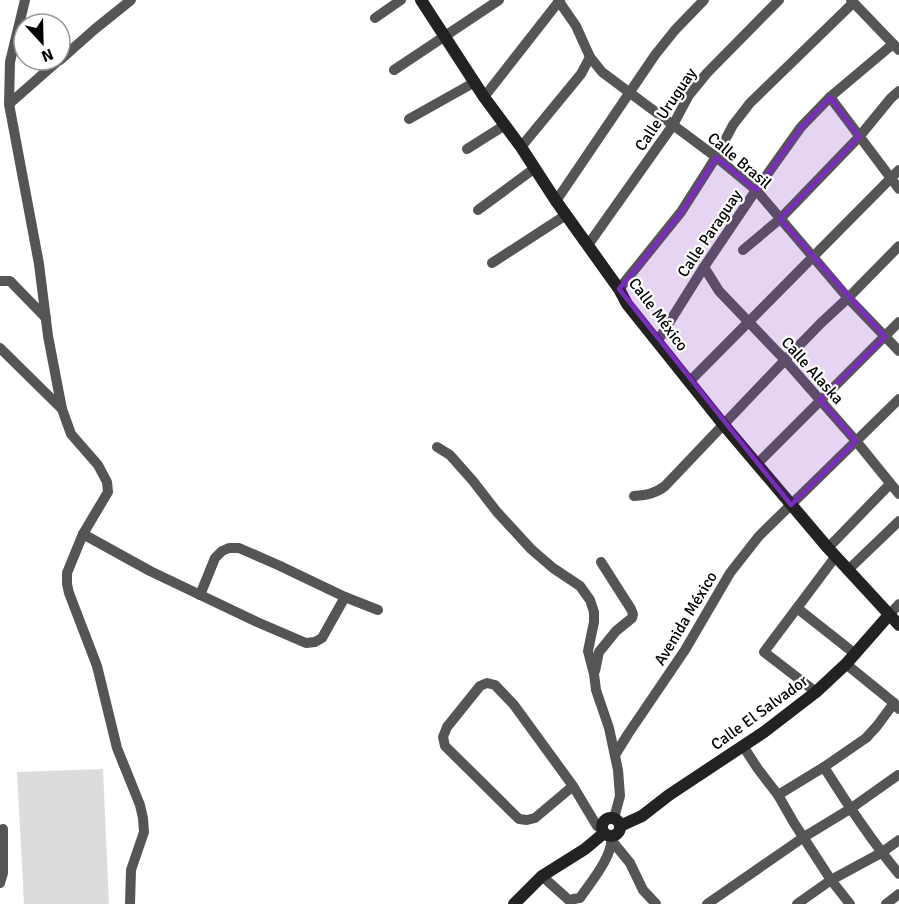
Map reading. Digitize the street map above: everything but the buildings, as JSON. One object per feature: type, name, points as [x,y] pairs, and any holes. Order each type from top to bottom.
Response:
[{"type":"street","points":[[25,0],[10,62],[9,104],[39,264],[48,336],[62,410],[71,435],[98,465],[107,482],[108,492],[83,534],[67,573],[69,593],[97,666],[117,748],[143,818],[144,832],[131,870],[130,904]]},
{"type":"street","points":[[72,49],[131,0]]},
{"type":"street","points":[[375,18],[402,0]]},
{"type":"street","name":"Calle México","points":[[421,0],[484,97],[521,147],[627,304],[791,505],[899,625]]},
{"type":"street","points":[[394,70],[499,0]]},
{"type":"street","points":[[556,201],[655,56],[675,30],[704,0]]},
{"type":"street","name":"Calle Uruguay","points":[[588,245],[673,125],[689,95],[707,73],[779,0]]},
{"type":"street","points":[[484,97],[559,1]]},
{"type":"street","name":"Calle Brasil","points":[[559,1],[576,26],[590,57],[603,72],[756,190],[848,298],[899,351]]},
{"type":"street","points":[[619,289],[681,212],[716,157],[733,125],[750,103],[852,1],[896,47]]},
{"type":"street","name":"Calle Paraguay","points":[[657,342],[704,267],[801,127],[830,97],[896,47]]},
{"type":"street","points":[[521,147],[581,74],[590,57]]},
{"type":"street","points":[[9,104],[46,72]]},
{"type":"street","points":[[409,119],[475,82]]},
{"type":"street","points":[[743,250],[780,219],[899,91]]},
{"type":"street","points":[[830,97],[859,136],[895,174],[899,189]]},
{"type":"street","points":[[467,149],[505,125]]},
{"type":"street","points":[[478,210],[535,168]]},
{"type":"street","points":[[690,381],[895,174]]},
{"type":"street","points":[[492,263],[566,214]]},
{"type":"street","points":[[634,496],[658,492],[821,323],[899,246]]},
{"type":"street","name":"Calle Alaska","points":[[704,267],[719,291],[785,360],[899,494]]},
{"type":"street","points":[[0,281],[10,281],[46,318]]},
{"type":"street","points":[[757,464],[899,322]]},
{"type":"street","points":[[0,348],[62,410]]},
{"type":"street","name":"Avenida México","points":[[615,755],[685,650],[730,573],[759,536],[899,399]]},
{"type":"street","points":[[437,447],[450,455],[496,512],[531,549],[553,568],[580,586],[590,600],[594,612],[588,651],[618,770],[620,796],[618,833],[607,835],[542,876],[514,904]]},
{"type":"street","points":[[816,692],[764,652],[796,609],[832,552],[867,508],[890,484]]},
{"type":"street","points":[[848,570],[899,521]]},
{"type":"street","points":[[83,534],[150,571],[306,644],[322,638],[345,597]]},
{"type":"street","points":[[200,595],[215,558],[222,551],[238,548],[378,610]]},
{"type":"street","points":[[594,674],[599,652],[616,631],[632,618],[633,614],[601,562]]},
{"type":"street","name":"Calle El Salvador","points":[[617,822],[642,816],[669,795],[764,732],[816,692],[846,664],[899,604]]},
{"type":"street","points":[[796,609],[854,653]]},
{"type":"street","points":[[778,795],[866,738],[896,706],[846,664]]},
{"type":"street","points":[[573,786],[535,818],[519,819],[445,746],[443,737],[447,727],[480,686],[487,683],[495,685],[514,705],[573,786],[597,826],[630,863],[643,890],[656,904]]},
{"type":"street","points":[[743,746],[778,795],[831,880],[850,904]]},
{"type":"street","points":[[824,767],[850,809],[899,874]]},
{"type":"street","points":[[713,902],[804,837],[850,809],[898,775]]},
{"type":"street","points":[[0,883],[3,873],[3,829]]},
{"type":"street","points":[[542,876],[577,902],[609,854],[607,835]]},
{"type":"street","points":[[797,904],[831,880],[881,853],[899,840]]},
{"type":"street","points":[[888,904],[899,894]]},
{"type":"highlighted area","points":[[830,97],[859,137],[780,219],[885,337],[820,400],[856,441],[791,505],[619,289],[681,212],[716,157],[756,190],[801,127]]},
{"type":"shaded area","points":[[103,769],[109,904],[24,904],[17,772]]}]
